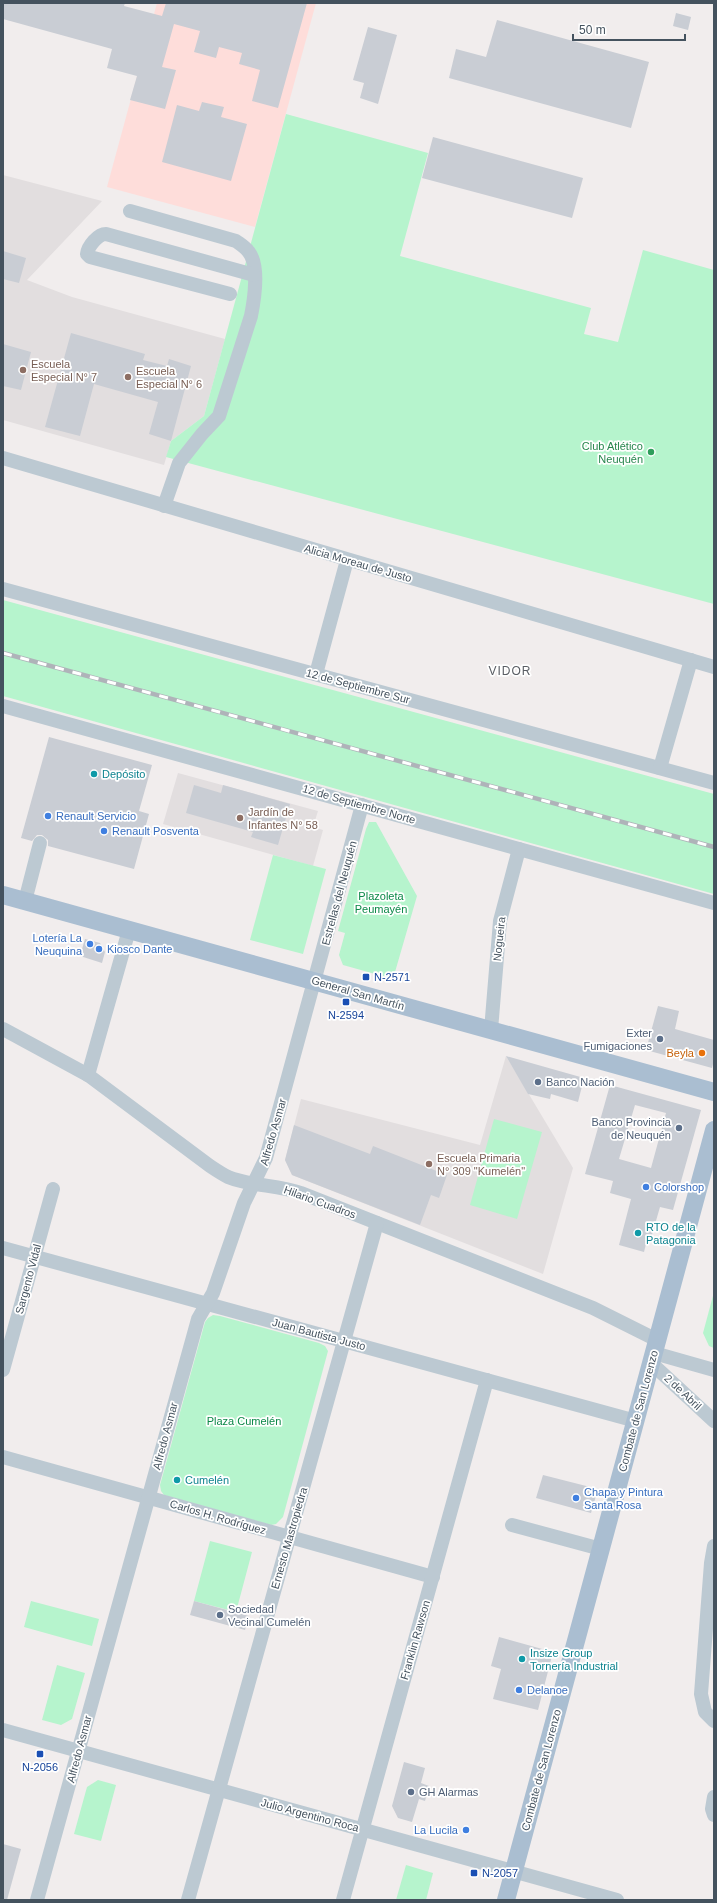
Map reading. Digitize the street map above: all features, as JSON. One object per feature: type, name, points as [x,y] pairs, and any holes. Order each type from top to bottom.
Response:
[{"type":"main road","name":"General San Martín","points":[[3,895],[714,1092]]},
{"type":"main road","name":"Combate de San Lorenzo","points":[[506,1900],[714,1130]]},
{"type":"street","points":[[130,211],[236,241],[249,251],[255,269],[254,300],[251,316],[219,416],[202,434],[179,463],[164,506]]},
{"type":"street","points":[[230,294],[90,257],[87,254],[99,236],[106,234],[254,275]]},
{"type":"street","name":"Alicia Moreau de Justo","points":[[3,458],[714,667]]},
{"type":"street","points":[[316,674],[347,560]]},
{"type":"street","name":"12 de Septiembre Sur","points":[[3,589],[714,783]]},
{"type":"street","points":[[660,768],[691,660]]},
{"type":"street","name":"12 de Septiembre Norte","points":[[3,706],[714,903]]},
{"type":"street","name":"Estrellas del Neuquén","points":[[315,981],[362,806]]},
{"type":"street","points":[[25,901],[40,844]]},
{"type":"street","name":"Nogueira","points":[[491,1030],[500,921],[519,849]]},
{"type":"street","points":[[88,1075],[129,930]]},
{"type":"street","name":"Alfredo Asmar","points":[[37,1900],[198,1319],[216,1287],[244,1203],[266,1158],[315,981]]},
{"type":"street","name":"Hilario Cuadros","points":[[3,1029],[88,1075],[218,1172],[236,1180],[290,1190],[593,1308],[654,1352]]},
{"type":"street","name":"Sargento Vidal","points":[[3,1370],[53,1189]]},
{"type":"street","name":"Ernesto Mastropiedra","points":[[188,1900],[376,1223]]},
{"type":"street","name":"Juan Bautista Justo","points":[[3,1248],[636,1420]]},
{"type":"street","points":[[654,1352],[714,1370]]},
{"type":"street","name":"2 de Abril","points":[[654,1352],[714,1421]]},
{"type":"street","name":"Franklin Rawson","points":[[343,1900],[487,1380]]},
{"type":"street","name":"Carlos H. Rodríguez","points":[[3,1458],[433,1577]]},
{"type":"street","points":[[512,1526],[601,1549]]},
{"type":"street","points":[[709,1716],[701,1694],[711,1563],[714,1546]]},
{"type":"street","name":"Julio Argentino Roca","points":[[3,1730],[617,1900]]},
{"type":"street","points":[[714,1797],[712,1808],[714,1815]]},
{"type":"shaded area","points":[[157,3],[316,3],[255,227],[107,187]]},
{"type":"shaded area","name":"Escuela Especial N° 6","points":[[3,175],[102,201],[27,280],[72,297],[225,339],[204,416],[171,441],[164,465],[3,420]]},
{"type":"shaded area","name":"Jardín de Infantes N° 58","points":[[178,773],[318,811],[313,827],[323,830],[313,866],[163,824]]},
{"type":"shaded area","name":"Escuela Primaria N° 309 \"Kumelén\"","points":[[506,1056],[573,1168],[543,1274],[292,1175],[285,1160],[301,1099],[480,1145]]},
{"type":"green space","points":[[286,114],[428,153],[400,256],[591,308],[584,334],[618,342],[643,250],[714,270],[714,604],[166,457],[171,441],[204,416]]},
{"type":"green space","points":[[3,600],[714,794],[714,894],[3,696]]},
{"type":"green space","name":"Plazoleta Peumayén","points":[[369,822],[376,822],[417,896],[393,979],[343,965],[339,955],[345,933],[338,931]]},
{"type":"green space","points":[[273,855],[326,869],[303,954],[250,940]]},
{"type":"green space","points":[[494,1119],[542,1132],[517,1219],[470,1205]]},
{"type":"green space","points":[[714,1292],[714,1348],[709,1346],[703,1333]]},
{"type":"green space","name":"Plaza Cumelén","points":[[213,1315],[319,1343],[325,1346],[328,1351],[283,1517],[276,1524],[271,1525],[164,1495],[161,1491],[160,1485],[205,1322]]},
{"type":"green space","points":[[210,1541],[252,1552],[236,1612],[194,1601]]},
{"type":"green space","points":[[31,1601],[99,1619],[92,1646],[24,1627]]},
{"type":"green space","points":[[57,1665],[85,1673],[72,1719],[61,1725],[42,1720]]},
{"type":"green space","points":[[98,1780],[116,1785],[101,1841],[74,1834],[87,1787]]},
{"type":"green space","points":[[406,1865],[433,1873],[426,1900],[396,1900]]},
{"type":"building","points":[[3,3],[125,3],[124,6],[162,16],[166,3],[307,3],[278,108],[252,101],[260,70],[239,64],[242,53],[219,47],[216,58],[194,52],[200,31],[174,24],[162,67],[176,70],[165,109],[130,100],[137,76],[107,68],[112,49],[3,19]]},
{"type":"building","points":[[676,13],[691,17],[688,30],[673,26]]},
{"type":"building","points":[[497,20],[649,62],[631,128],[449,78],[456,49],[486,57]]},
{"type":"building","points":[[368,27],[397,35],[378,104],[360,98],[364,83],[353,80]]},
{"type":"building","points":[[202,102],[224,107],[221,117],[247,124],[231,181],[162,162],[177,105],[199,111]]},
{"type":"building","points":[[433,137],[583,178],[572,218],[422,178]]},
{"type":"building","points":[[3,251],[26,258],[19,283],[3,279]]},
{"type":"building","points":[[71,333],[145,354],[143,360],[167,366],[169,359],[191,366],[171,441],[149,434],[158,402],[94,384],[80,436],[45,427]]},
{"type":"building","points":[[3,344],[31,352],[21,390],[3,386]]},
{"type":"building","points":[[49,737],[152,765],[139,811],[149,814],[134,869],[48,846],[48,840],[42,835],[37,835],[32,841],[21,838]]},
{"type":"building","points":[[194,785],[221,793],[223,785],[290,804],[278,845],[251,837],[253,832],[186,813]]},
{"type":"building","points":[[85,939],[100,943],[105,952],[102,963],[80,956]]},
{"type":"building","points":[[658,1006],[679,1011],[675,1029],[714,1040],[714,1060],[712,1068],[646,1050]]},
{"type":"building","name":"Banco Nación","points":[[506,1056],[584,1078],[578,1102],[551,1094],[550,1099],[528,1094]]},
{"type":"building","points":[[610,1085],[701,1110],[673,1210],[660,1207],[649,1245],[646,1244],[644,1252],[619,1245],[631,1199],[610,1193],[613,1181],[585,1174]],"holes":[[[635,1105],[666,1113],[651,1168],[619,1159]]]},
{"type":"building","points":[[294,1125],[370,1154],[373,1146],[447,1175],[439,1198],[431,1195],[420,1225],[292,1175],[285,1160]]},
{"type":"building","name":"Chapa y Pintura Santa Rosa","points":[[543,1475],[598,1489],[591,1513],[536,1498]]},
{"type":"building","name":"Sociedad Vecinal Cumelén","points":[[194,1601],[249,1616],[245,1630],[190,1615]]},
{"type":"building","points":[[499,1637],[553,1652],[538,1710],[493,1699],[501,1669],[491,1666]]},
{"type":"building","name":"GH Alarmas","points":[[404,1762],[425,1768],[421,1783],[429,1786],[425,1801],[419,1799],[412,1822],[398,1818],[392,1806]]},
{"type":"building","points":[[3,1844],[21,1849],[7,1900],[3,1900]]},
{"type":"railway","points":[[3,653],[714,847]]},
{"type":"place","name":"Escuela Especial N° 7","points":[[23,370]]},
{"type":"place","name":"Escuela Especial N° 6","points":[[128,377]]},
{"type":"place","name":"Club Atlético Neuquén","points":[[651,452]]},
{"type":"place","name":"Depósito","points":[[94,774]]},
{"type":"place","name":"Renault Servicio","points":[[48,816]]},
{"type":"place","name":"Jardín de Infantes N° 58","points":[[240,818]]},
{"type":"place","name":"Renault Posventa","points":[[104,831]]},
{"type":"place","name":"Lotería La Neuquina","points":[[90,944]]},
{"type":"place","name":"Kiosco Dante","points":[[99,949]]},
{"type":"place","name":"N-2571","points":[[366,977]]},
{"type":"place","name":"N-2594","points":[[346,1002]]},
{"type":"place","name":"Exter Fumigaciones","points":[[660,1039]]},
{"type":"place","name":"Beyla","points":[[702,1053]]},
{"type":"place","name":"Banco Nación","points":[[538,1082]]},
{"type":"place","name":"Banco Provincia de Neuquén","points":[[679,1128]]},
{"type":"place","name":"Escuela Primaria N° 309 \"Kumelén\"","points":[[429,1164]]},
{"type":"place","name":"Colorshop","points":[[646,1187]]},
{"type":"place","name":"RTO de la Patagonia","points":[[638,1233]]},
{"type":"place","name":"Cumelén","points":[[177,1480]]},
{"type":"place","name":"Chapa y Pintura Santa Rosa","points":[[576,1498]]},
{"type":"place","name":"Sociedad Vecinal Cumelén","points":[[220,1615]]},
{"type":"place","name":"Insize Group Tornería Industrial","points":[[522,1659]]},
{"type":"place","name":"Delanoe","points":[[519,1690]]},
{"type":"place","name":"N-2056","points":[[40,1754]]},
{"type":"place","name":"GH Alarmas","points":[[411,1792]]},
{"type":"place","name":"La Lucila","points":[[466,1830]]},
{"type":"place","name":"N-2057","points":[[474,1873]]},
{"type":"district","name":"VIDOR","points":[[510,671]]}]
